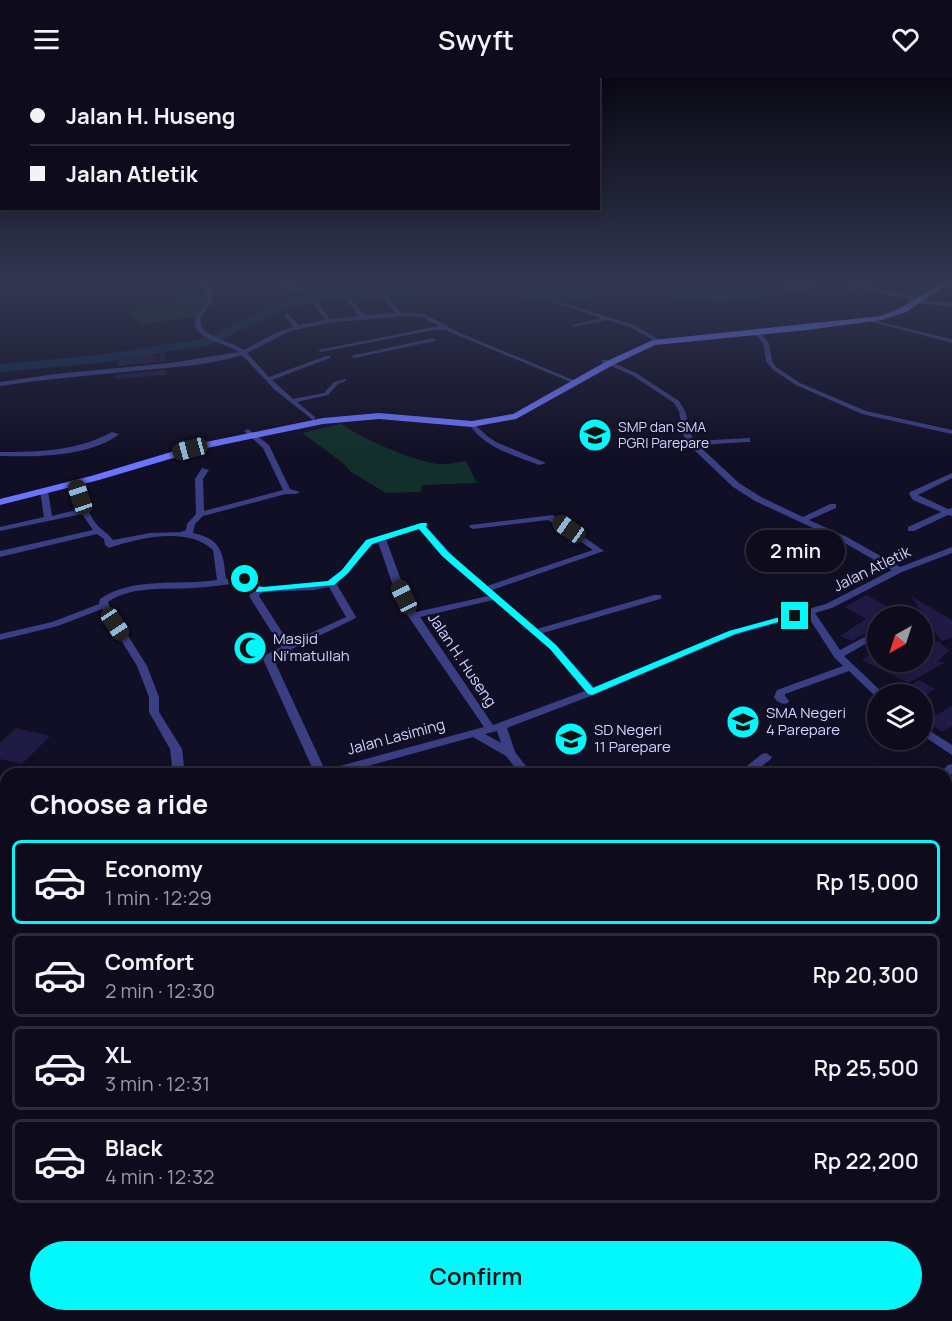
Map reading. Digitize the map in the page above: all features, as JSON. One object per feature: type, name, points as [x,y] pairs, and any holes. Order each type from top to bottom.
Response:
[{"type":"main road","points":[[5,498],[313,418],[377,413],[444,419],[492,417],[517,409],[637,344],[651,340]]},
{"type":"main road","points":[[607,362],[644,347],[672,340]]},
{"type":"main road","points":[[5,498],[75,484],[251,433],[323,421],[366,417],[472,424],[516,416],[571,381]]},
{"type":"street","points":[[222,340],[246,353],[268,379],[313,418]]},
{"type":"street","points":[[0,384],[148,369],[246,353],[266,340]]},
{"type":"street","points":[[321,350],[367,340]]},
{"type":"street","points":[[392,340],[401,346]]},
{"type":"street","points":[[354,356],[433,340]]},
{"type":"street","points":[[474,340],[571,381]]},
{"type":"street","points":[[763,340],[774,369],[798,384],[864,412],[952,432]]},
{"type":"street","points":[[268,379],[328,357]]},
{"type":"street","points":[[607,362],[649,383],[677,402],[692,443],[735,485],[758,499],[804,519],[899,570]]},
{"type":"street","points":[[294,401],[326,394],[336,383],[344,380]]},
{"type":"street","points":[[472,424],[479,434],[489,440],[542,463]]},
{"type":"street","points":[[183,534],[190,531],[191,524],[200,514],[286,492],[296,492],[287,491],[266,447],[251,433]]},
{"type":"street","points":[[0,454],[22,455],[51,452],[94,443],[115,434]]},
{"type":"street","points":[[692,443],[747,440]]},
{"type":"street","points":[[200,514],[199,479],[205,470]]},
{"type":"street","points":[[951,512],[916,498],[913,494],[952,475]]},
{"type":"street","points":[[75,484],[84,511],[97,532],[108,538],[109,544],[113,541],[183,534],[196,535],[216,549],[220,556],[222,582]]},
{"type":"street","points":[[44,491],[48,519]]},
{"type":"street","points":[[804,519],[833,506]]},
{"type":"street","points":[[0,530],[84,511]]},
{"type":"street","points":[[911,529],[951,512]]},
{"type":"street","points":[[473,527],[550,517],[600,551],[487,589]]},
{"type":"street","points":[[178,768],[176,749],[154,712],[153,697],[142,666],[104,605],[104,601],[109,596],[122,590],[247,579],[257,589],[331,583],[353,563],[366,544],[424,525],[422,527],[445,554],[553,647],[592,692]]},
{"type":"street","points":[[0,554],[97,532]]},
{"type":"street","name":"Jalan H. Huseng","points":[[381,538],[397,583],[413,616],[496,728],[510,753]]},
{"type":"street","points":[[947,553],[952,560]]},
{"type":"street","name":"Jalan Atletik","points":[[496,728],[592,692],[732,633],[810,612],[842,600],[899,570],[947,553]]},
{"type":"street","points":[[320,768],[267,657],[351,617],[331,583]]},
{"type":"street","points":[[263,589],[256,592],[254,596],[287,648]]},
{"type":"street","points":[[413,616],[496,597]]},
{"type":"street","points":[[536,632],[657,597]]},
{"type":"street","points":[[0,637],[55,624],[104,605]]},
{"type":"street","points":[[810,612],[838,655],[868,684]]},
{"type":"street","points":[[838,655],[867,639]]},
{"type":"street","points":[[784,701],[780,697],[782,692],[849,667]]},
{"type":"street","name":"Jalan Lasiming","points":[[344,768],[466,734],[476,734],[496,728]]},
{"type":"street","points":[[476,734],[510,753],[521,768]]},
{"type":"street","points":[[933,737],[952,751]]},
{"type":"street","points":[[751,768],[766,757]]},
{"type":"green space","points":[[341,424],[374,442],[427,462],[448,464],[466,461],[477,483],[423,485],[420,492],[386,493],[351,472],[343,463],[302,433]]},
{"type":"building","points":[[162,346],[165,346],[166,361],[117,366],[118,358],[156,355],[156,361],[159,360]]},
{"type":"building","points":[[166,370],[166,375],[115,379],[116,375]]},
{"type":"building","points":[[866,595],[886,606],[867,606],[867,632],[852,641],[840,636],[866,619],[845,607]]},
{"type":"building","points":[[911,596],[928,606],[918,606]]},
{"type":"building","points":[[933,609],[952,620],[952,638],[941,641],[933,629]]},
{"type":"building","name":"Masjid Ni'matullah","points":[[252,637],[253,640],[262,638],[268,652],[259,656],[261,661],[241,666],[232,641]]},
{"type":"building","points":[[938,641],[949,650],[938,662],[946,662],[933,669],[933,649],[933,642]]},
{"type":"building","points":[[886,672],[928,672],[908,683]]},
{"type":"building","points":[[919,680],[926,684],[912,684]]},
{"type":"building","points":[[952,706],[952,726],[942,732],[933,726],[933,717]]},
{"type":"building","points":[[16,728],[50,736],[22,764],[0,759],[0,743]]},
{"type":"waterway","points":[[0,368],[100,359],[212,340]]},
{"type":"place","name":"SMP dan SMA PGRI Parepare","points":[[595,435]]},
{"type":"place","name":"Masjid Ni'matullah","points":[[250,648]]},
{"type":"place","name":"SMA Negeri 4 Parepare","points":[[743,722]]},
{"type":"place","name":"SD Negeri 11 Parepare","points":[[571,739]]},
{"type":"route","points":[[245,579],[257,589],[325,585],[345,572],[369,542],[408,528],[424,525],[422,527],[445,554],[553,647],[592,692],[732,633],[795,616]]}]
